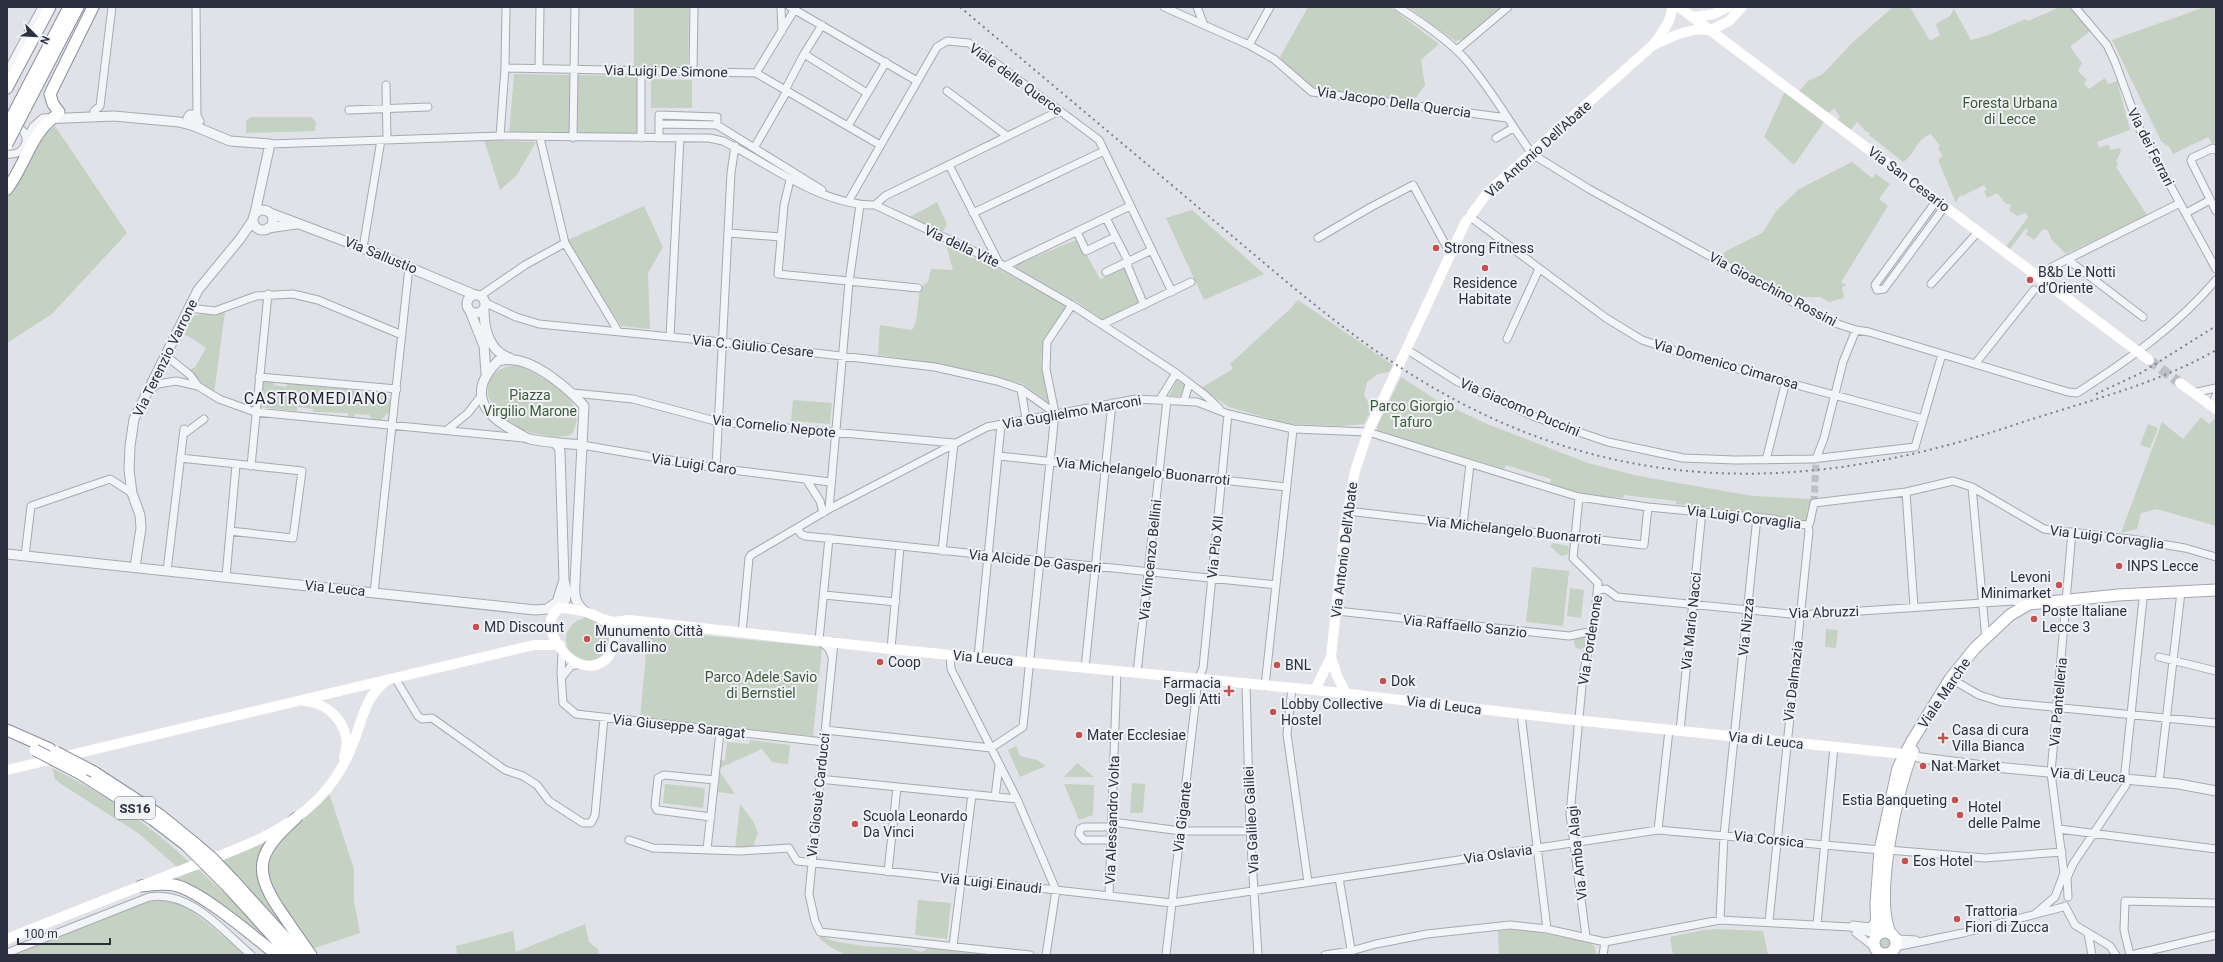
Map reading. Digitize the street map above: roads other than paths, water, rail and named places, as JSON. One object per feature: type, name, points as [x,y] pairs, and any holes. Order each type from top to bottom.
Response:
[{"type":"main road","points":[[7,88],[50,7]]},
{"type":"main road","points":[[7,144],[21,107],[69,7]]},
{"type":"main road","points":[[7,126],[21,107],[78,7]]},
{"type":"main road","points":[[7,189],[15,178],[38,130],[56,114],[50,94],[93,7]]},
{"type":"main road","name":"Via Antonio Dell'Abate","points":[[1315,690],[1331,657],[1347,511],[1353,478],[1368,432],[1450,253],[1469,216],[1488,192],[1653,45],[1672,13],[1672,7]]},
{"type":"main road","name":"Via San Cesario","points":[[1679,7],[2149,360]]},
{"type":"main road","name":"Via Antonio Dell'Abate","points":[[1665,27],[1679,18],[1714,14],[1728,7]]},
{"type":"main road","points":[[1714,14],[1710,22],[1711,30],[1729,21],[1742,7]]},
{"type":"main road","points":[[1679,34],[1691,16]]},
{"type":"main road","name":"Via Antonio Dell'Abate","points":[[1653,45],[1697,28],[1711,30]]},
{"type":"main road","points":[[2180,383],[2214,407]]},
{"type":"main road","name":"Viale Marche","points":[[1908,755],[1950,679],[2010,615],[2029,604],[2143,599],[2216,590]]},
{"type":"main road","name":"Viale Marche","points":[[1908,755],[1955,681],[1986,641],[2013,620],[2030,610],[2047,605],[2067,602],[2181,594],[2216,594]]},
{"type":"main road","points":[[534,645],[546,639],[552,629],[553,615],[560,608],[603,619],[612,630],[614,638],[611,652],[600,664],[588,666],[571,661],[561,648],[552,629]]},
{"type":"main road","name":"Via Leuca","points":[[603,619],[613,622],[629,620],[978,658],[1315,690]]},
{"type":"main road","name":"Via Leuca","points":[[614,638],[624,627],[651,623]]},
{"type":"main road","points":[[7,770],[534,645],[552,644],[561,648]]},
{"type":"main road","name":"Via Antonio Dell'Abate","points":[[1331,657],[1334,669],[1346,693]]},
{"type":"main road","points":[[311,955],[270,896],[262,879],[262,865],[267,850],[280,833],[317,800],[336,776],[349,753],[368,700],[377,688],[391,679]]},
{"type":"main road","name":"Via di Leuca","points":[[1315,690],[1578,721],[1908,755]]},
{"type":"main road","points":[[297,701],[309,702],[330,709],[340,722],[344,734],[345,754],[336,776]]},
{"type":"main road","points":[[7,726],[29,736],[36,747]]},
{"type":"main road","name":"SS16","points":[[7,730],[81,774],[213,859],[231,884],[290,955]]},
{"type":"main road","name":"SS16","points":[[7,738],[36,747],[50,749],[94,772],[160,815],[189,843]]},
{"type":"main road","points":[[1884,850],[1884,913],[1891,934],[1896,943],[1893,951],[1889,954],[1878,952],[1874,939],[1877,935],[1875,921],[1884,850],[1898,768],[1908,755]]},
{"type":"main road","points":[[7,939],[246,845],[296,818]]},
{"type":"main road","points":[[141,886],[167,884],[184,888],[205,901],[277,955]]},
{"type":"main road","name":"SS16","points":[[231,884],[301,955]]},
{"type":"main road","points":[[1877,935],[1885,932],[1891,934]]},
{"type":"street","points":[[7,72],[42,7]]},
{"type":"street","points":[[94,112],[100,106],[112,7]]},
{"type":"street","points":[[193,120],[196,106],[196,7]]},
{"type":"street","points":[[500,136],[505,68],[506,7]]},
{"type":"street","points":[[539,69],[540,7]]},
{"type":"street","points":[[573,138],[575,7]]},
{"type":"street","points":[[693,72],[694,7]]},
{"type":"street","points":[[781,7],[782,31]]},
{"type":"street","name":"Via Jacopo Della Quercia","points":[[1164,7],[1249,45],[1274,60],[1312,92],[1507,118]]},
{"type":"street","points":[[1196,7],[1204,25]]},
{"type":"street","points":[[1249,45],[1270,7]]},
{"type":"street","points":[[1398,7],[1457,50],[1481,78],[1513,128],[1532,154]]},
{"type":"street","points":[[1457,50],[1508,7]]},
{"type":"street","name":"Via dei Ferrari","points":[[2075,7],[2107,45],[2115,62],[2140,130],[2216,269]]},
{"type":"street","points":[[756,73],[782,31],[792,8],[917,81]]},
{"type":"street","points":[[754,148],[804,54],[822,25]]},
{"type":"street","name":"Viale delle Querce","points":[[848,202],[937,47],[947,41],[959,40],[969,43],[1099,140],[1172,292]]},
{"type":"street","points":[[804,54],[867,93]]},
{"type":"street","points":[[848,126],[886,62]]},
{"type":"street","name":"Via Luigi De Simone","points":[[505,68],[756,73],[880,145]]},
{"type":"street","points":[[640,138],[641,70]]},
{"type":"street","points":[[363,248],[384,140],[386,85]]},
{"type":"street","points":[[947,91],[1007,136]]},
{"type":"street","points":[[349,110],[428,107]]},
{"type":"street","points":[[875,205],[885,196],[1059,110]]},
{"type":"street","points":[[7,154],[15,155],[21,152],[27,140],[39,123],[43,119],[56,114],[94,112],[114,116]]},
{"type":"street","points":[[19,126],[29,125],[45,114],[114,116],[179,122],[193,120],[205,130],[230,141],[270,144],[500,136],[540,138],[709,138],[723,141],[735,146],[790,180],[828,194]]},
{"type":"street","points":[[7,119],[19,126],[24,132],[27,140]]},
{"type":"street","points":[[659,138],[659,124],[717,125],[828,194]]},
{"type":"street","points":[[1496,138],[1513,128]]},
{"type":"street","points":[[540,138],[565,243],[618,331]]},
{"type":"street","points":[[670,337],[680,138]]},
{"type":"street","name":"Via Terenzio Varrone","points":[[135,567],[142,528],[140,515],[132,493],[129,470],[130,446],[134,419],[198,290],[240,239],[254,217],[260,196],[270,144]]},
{"type":"street","points":[[716,468],[731,173],[735,146]]},
{"type":"street","points":[[2216,150],[2213,148],[2192,158],[2191,161],[2216,211]]},
{"type":"street","points":[[973,213],[1104,152]]},
{"type":"street","name":"Via Gioacchino Rossini","points":[[1532,154],[1589,189],[1798,305],[1856,330],[1869,332],[2068,392],[2078,392],[2139,352],[2192,307],[2216,280]]},
{"type":"street","points":[[949,165],[973,213],[1002,265],[1077,232],[1130,206]]},
{"type":"street","points":[[790,180],[781,237],[778,274],[918,288]]},
{"type":"street","points":[[1318,238],[1371,207],[1413,185],[1450,253]]},
{"type":"street","name":"Via della Vite","points":[[828,194],[860,205],[875,205],[1002,265],[1072,304],[1103,324],[1176,373],[1220,410]]},
{"type":"street","points":[[260,196],[262,205],[268,211],[272,218],[272,224],[265,229],[257,228],[254,217],[260,210],[268,211]]},
{"type":"street","points":[[2186,213],[2210,200]]},
{"type":"street","points":[[1941,203],[1884,289],[1877,290],[1875,285],[1941,203]]},
{"type":"street","points":[[2052,267],[2180,203]]},
{"type":"street","points":[[826,511],[849,282],[860,205]]},
{"type":"street","name":"Via Sallustio","points":[[268,211],[363,248],[459,288],[481,301]]},
{"type":"street","name":"Via Domenico Cimarosa","points":[[1469,216],[1606,318],[1642,340],[1693,357],[1835,394],[1923,419]]},
{"type":"street","points":[[1106,218],[1128,261],[1128,267],[1144,305]]},
{"type":"street","name":"Via Sallustio","points":[[265,229],[301,224]]},
{"type":"street","name":"Via Terenzio Varrone","points":[[240,239],[265,229]]},
{"type":"street","points":[[1077,232],[1086,251],[1115,237]]},
{"type":"street","points":[[1931,284],[1978,232]]},
{"type":"street","points":[[729,233],[781,237]]},
{"type":"street","points":[[469,307],[477,313],[481,301],[524,265],[565,243]]},
{"type":"street","points":[[1106,272],[1152,250]]},
{"type":"street","points":[[2067,259],[2143,317]]},
{"type":"street","points":[[374,593],[394,424],[396,389],[409,267]]},
{"type":"street","points":[[1507,339],[1540,269]]},
{"type":"street","points":[[1103,324],[1191,282]]},
{"type":"street","points":[[447,430],[468,413],[481,396],[486,373],[484,346],[469,307],[459,288]]},
{"type":"street","points":[[1975,364],[2034,290]]},
{"type":"street","points":[[251,466],[255,412],[268,294]]},
{"type":"street","points":[[190,308],[215,311],[256,296],[268,294],[293,294],[318,300],[402,335]]},
{"type":"street","points":[[469,307],[471,296],[481,301]]},
{"type":"street","points":[[481,301],[484,323],[494,347],[501,356],[529,364],[573,393],[584,406],[574,597],[576,603],[588,614]]},
{"type":"street","name":"Via C. Giulio Cesare","points":[[481,301],[516,317],[539,324],[842,355],[934,367],[997,381],[1021,389],[1055,413]]},
{"type":"street","points":[[825,730],[991,748],[1023,727],[1055,413],[1046,369],[1047,342],[1072,304]]},
{"type":"street","points":[[1816,459],[1824,438],[1843,362],[1856,330]]},
{"type":"street","name":"Via Giacomo Puccini","points":[[1406,349],[1458,382],[1571,431],[1608,442],[1683,458],[1766,460],[1816,459],[1915,448],[1923,419]]},
{"type":"street","points":[[165,354],[190,375],[198,386]]},
{"type":"street","points":[[1923,419],[1942,354]]},
{"type":"street","points":[[486,373],[498,361],[514,360]]},
{"type":"street","points":[[1164,400],[1176,373]]},
{"type":"street","points":[[259,377],[396,389]]},
{"type":"street","points":[[146,393],[158,384],[167,381],[176,381],[198,386],[219,399],[255,412],[394,424],[582,445]]},
{"type":"street","points":[[1766,460],[1786,381]]},
{"type":"street","points":[[1184,401],[1189,384]]},
{"type":"street","points":[[2194,393],[2216,388]]},
{"type":"street","points":[[1021,389],[1026,419]]},
{"type":"street","name":"Via Cornelio Nepote","points":[[573,393],[633,399],[719,422],[954,443]]},
{"type":"street","points":[[2214,407],[2216,395]]},
{"type":"street","points":[[481,396],[485,410],[500,423],[528,438]]},
{"type":"street","name":"Via Guglielmo Marconi","points":[[742,632],[749,558],[826,511],[987,427],[1136,398],[1197,402],[1228,414],[1293,429],[1368,432]]},
{"type":"street","name":"Via Vincenzo Bellini","points":[[1137,673],[1160,472],[1164,400]]},
{"type":"street","points":[[1085,668],[1112,403]]},
{"type":"street","name":"Via Pio XII","points":[[1198,680],[1203,668],[1228,414]]},
{"type":"street","points":[[167,571],[184,432],[204,419]]},
{"type":"street","points":[[978,658],[1001,425]]},
{"type":"street","points":[[1266,686],[1293,429]]},
{"type":"street","name":"Via Luigi Corvaglia","points":[[1368,432],[1578,497],[1648,507],[1775,519],[1786,523],[1808,525],[1814,502],[1906,492],[1953,481],[1972,487],[2044,529],[2157,543],[2185,548],[2216,557]]},
{"type":"street","points":[[929,441],[935,453]]},
{"type":"street","points":[[554,442],[559,447],[560,452],[564,580],[566,595],[566,600],[560,608]]},
{"type":"street","points":[[942,552],[954,443]]},
{"type":"street","name":"Via Luigi Caro","points":[[582,445],[716,468],[830,482]]},
{"type":"street","name":"Via Michelangelo Buonarroti","points":[[999,456],[1287,486]]},
{"type":"street","points":[[180,458],[302,471],[293,538],[230,531]]},
{"type":"street","points":[[1463,525],[1470,464]]},
{"type":"street","points":[[226,576],[236,465]]},
{"type":"street","points":[[25,556],[31,506],[110,478],[132,493]]},
{"type":"street","points":[[806,479],[826,511]]},
{"type":"street","points":[[1972,487],[1986,641]]},
{"type":"street","points":[[1906,492],[1914,607]]},
{"type":"street","name":"Via Pordenone","points":[[1578,497],[1573,558],[1577,564],[1596,580],[1598,590],[1593,631],[1583,676],[1578,721]]},
{"type":"street","name":"Via Michelangelo Buonarroti","points":[[1347,511],[1644,545],[1648,507]]},
{"type":"street","name":"Via Mario Nacci","points":[[1680,731],[1702,511]]},
{"type":"street","name":"Via Nizza","points":[[1720,920],[1724,835],[1757,517]]},
{"type":"street","name":"Via Dalmazia","points":[[1769,922],[1786,742],[1809,531],[1808,525]]},
{"type":"street","name":"Via Alcide De Gasperi","points":[[797,528],[805,536],[942,552],[1276,586]]},
{"type":"street","name":"Via Pantelleria","points":[[2055,897],[2064,873],[2064,862],[2051,773],[2072,532]]},
{"type":"street","points":[[829,538],[819,640],[829,649],[833,658]]},
{"type":"street","points":[[891,649],[900,547]]},
{"type":"street","name":"Via Leuca","points":[[7,554],[226,576],[535,610],[560,608]]},
{"type":"street","points":[[548,608],[557,602],[564,580]]},
{"type":"street","name":"Via Abruzzi","points":[[1598,590],[1606,589],[1617,598],[1800,615],[2013,600],[2029,604]]},
{"type":"street","points":[[2159,782],[2172,659],[2181,594]]},
{"type":"street","points":[[824,595],[896,602]]},
{"type":"street","points":[[2064,907],[2068,897],[2067,878],[2073,864],[2126,785],[2130,715],[2143,599]]},
{"type":"street","points":[[535,610],[549,620],[552,629]]},
{"type":"street","name":"Via Raffaello Sanzio","points":[[1336,611],[1569,636],[1586,634],[1593,631]]},
{"type":"street","name":"Via Giosuè Carducci","points":[[834,642],[811,863],[809,894],[815,921],[820,932],[953,946]]},
{"type":"street","name":"Via Giuseppe Saragat","points":[[561,648],[562,698],[567,708],[576,714],[720,732],[824,742]]},
{"type":"street","points":[[950,654],[951,669],[1017,799],[1056,890],[1046,955]]},
{"type":"street","points":[[2159,657],[2216,671]]},
{"type":"street","points":[[561,679],[571,666],[581,664]]},
{"type":"street","name":"Via Alessandro Volta","points":[[1109,896],[1117,671]]},
{"type":"street","points":[[391,679],[418,716],[422,718],[432,718],[505,770],[523,776],[537,785],[550,801],[583,823],[591,822],[594,815],[604,718]]},
{"type":"street","name":"Via Gigante","points":[[1166,955],[1198,680]]},
{"type":"street","points":[[1955,681],[1979,695],[2001,702],[2057,709],[2216,723]]},
{"type":"street","name":"Via Galileo Galilei","points":[[1246,684],[1251,831],[1258,955]]},
{"type":"street","points":[[1292,688],[1287,734],[1308,882]]},
{"type":"street","points":[[1521,714],[1547,929]]},
{"type":"street","name":"Via Amba Alagi","points":[[1578,721],[1570,814],[1586,937]]},
{"type":"street","points":[[1658,830],[1669,730]]},
{"type":"street","points":[[629,840],[653,848],[707,849],[720,732]]},
{"type":"street","points":[[1817,925],[1834,747]]},
{"type":"street","name":"Via di Leuca","points":[[1908,755],[2051,773],[2126,778],[2216,791]]},
{"type":"street","points":[[995,797],[999,765]]},
{"type":"street","points":[[711,817],[658,810],[655,806],[658,778],[664,775],[715,780]]},
{"type":"street","points":[[820,779],[1017,799]]},
{"type":"street","points":[[888,872],[897,787]]},
{"type":"street","points":[[972,794],[953,946],[1030,955]]},
{"type":"street","points":[[1111,840],[1084,840],[1080,834],[1080,829],[1112,825],[1181,831],[1251,831]]},
{"type":"street","points":[[2059,829],[2216,849]]},
{"type":"street","name":"Via Oslavia","points":[[1255,890],[1658,830]]},
{"type":"street","name":"Via Corsica","points":[[1658,830],[1985,858],[2062,852]]},
{"type":"street","name":"Via Luigi Einaudi","points":[[707,849],[740,852],[789,848],[797,861],[1172,903],[1255,890]]},
{"type":"street","points":[[2064,862],[2073,864]]},
{"type":"street","points":[[1339,878],[1351,953]]},
{"type":"street","points":[[2035,914],[2060,893],[2068,897]]},
{"type":"street","points":[[7,953],[148,897],[161,895],[187,902],[251,955]]},
{"type":"street","points":[[2055,897],[2056,905],[2064,907],[2075,925],[2110,946],[2116,955]]},
{"type":"street","points":[[2216,903],[2125,901],[2124,930],[2130,955],[2216,935]]},
{"type":"street","points":[[1893,951],[1922,940],[1964,933],[2064,907]]},
{"type":"street","points":[[1325,955],[1351,953],[1376,944],[1427,934],[1510,925],[1547,929],[1605,942],[1720,920],[1850,927],[1877,935]]},
{"type":"street","points":[[1841,927],[1850,925],[1870,927],[1875,921]]},
{"type":"street","points":[[1841,927],[1856,933],[1878,952]]},
{"type":"street","points":[[2088,933],[2092,955]]},
{"type":"street","points":[[1891,934],[1900,939],[1922,940]]},
{"type":"street","points":[[1603,955],[1605,942]]},
{"type":"tunnel","points":[[2149,360],[2180,383]]},
{"type":"tunnel","points":[[1814,503],[1816,459]]},
{"type":"railway","points":[[960,7],[1340,325],[1422,381],[1493,419],[1565,446],[1637,464],[1709,473],[1783,473],[1857,465],[1932,449],[2008,427],[2141,384],[2192,363],[2216,350]]},
{"type":"railway","points":[[2096,394],[2141,373],[2216,326]]},
{"type":"place","name":"Strong Fitness","points":[[1436,248]]},
{"type":"place","name":"Residence Habitate","points":[[1485,268]]},
{"type":"place","name":"B&b Le Notti d'Oriente","points":[[2030,280]]},
{"type":"place","name":"INPS Lecce","points":[[2119,566]]},
{"type":"place","name":"Levoni Minimarket","points":[[2059,585]]},
{"type":"place","name":"Poste Italiane Lecce 3","points":[[2034,619]]},
{"type":"place","name":"MD Discount","points":[[476,627]]},
{"type":"place","name":"Munumento Città di Cavallino","points":[[587,639]]},
{"type":"place","name":"Coop","points":[[880,662]]},
{"type":"place","name":"BNL","points":[[1277,665]]},
{"type":"place","name":"Dok","points":[[1383,681]]},
{"type":"place","name":"Farmacia Degli Atti","points":[[1229,691]]},
{"type":"place","name":"Lobby Collective Hostel","points":[[1273,712]]},
{"type":"place","name":"Mater Ecclesiae","points":[[1079,735]]},
{"type":"place","name":"Casa di cura Villa Bianca","points":[[1943,738]]},
{"type":"place","name":"Nat Market","points":[[1923,766]]},
{"type":"place","name":"Estia Banqueting","points":[[1955,800]]},
{"type":"place","name":"Hotel delle Palme","points":[[1960,815]]},
{"type":"place","name":"Scuola Leonardo Da Vinci","points":[[855,824]]},
{"type":"place","name":"Eos Hotel","points":[[1905,861]]},
{"type":"place","name":"Trattoria Fiori di Zucca","points":[[1957,919]]},
{"type":"district","name":"CASTROMEDIANO","points":[[316,398]]},
{"type":"park label","name":"Foresta Urbana di Lecce","points":[[2010,112]]},
{"type":"park label","name":"Piazza Virgilio Marone","points":[[530,404]]},
{"type":"park label","name":"Parco Giorgio Tafuro","points":[[1412,414]]},
{"type":"park label","name":"Parco Adele Savio di Bernstiel","points":[[761,686]]}]
